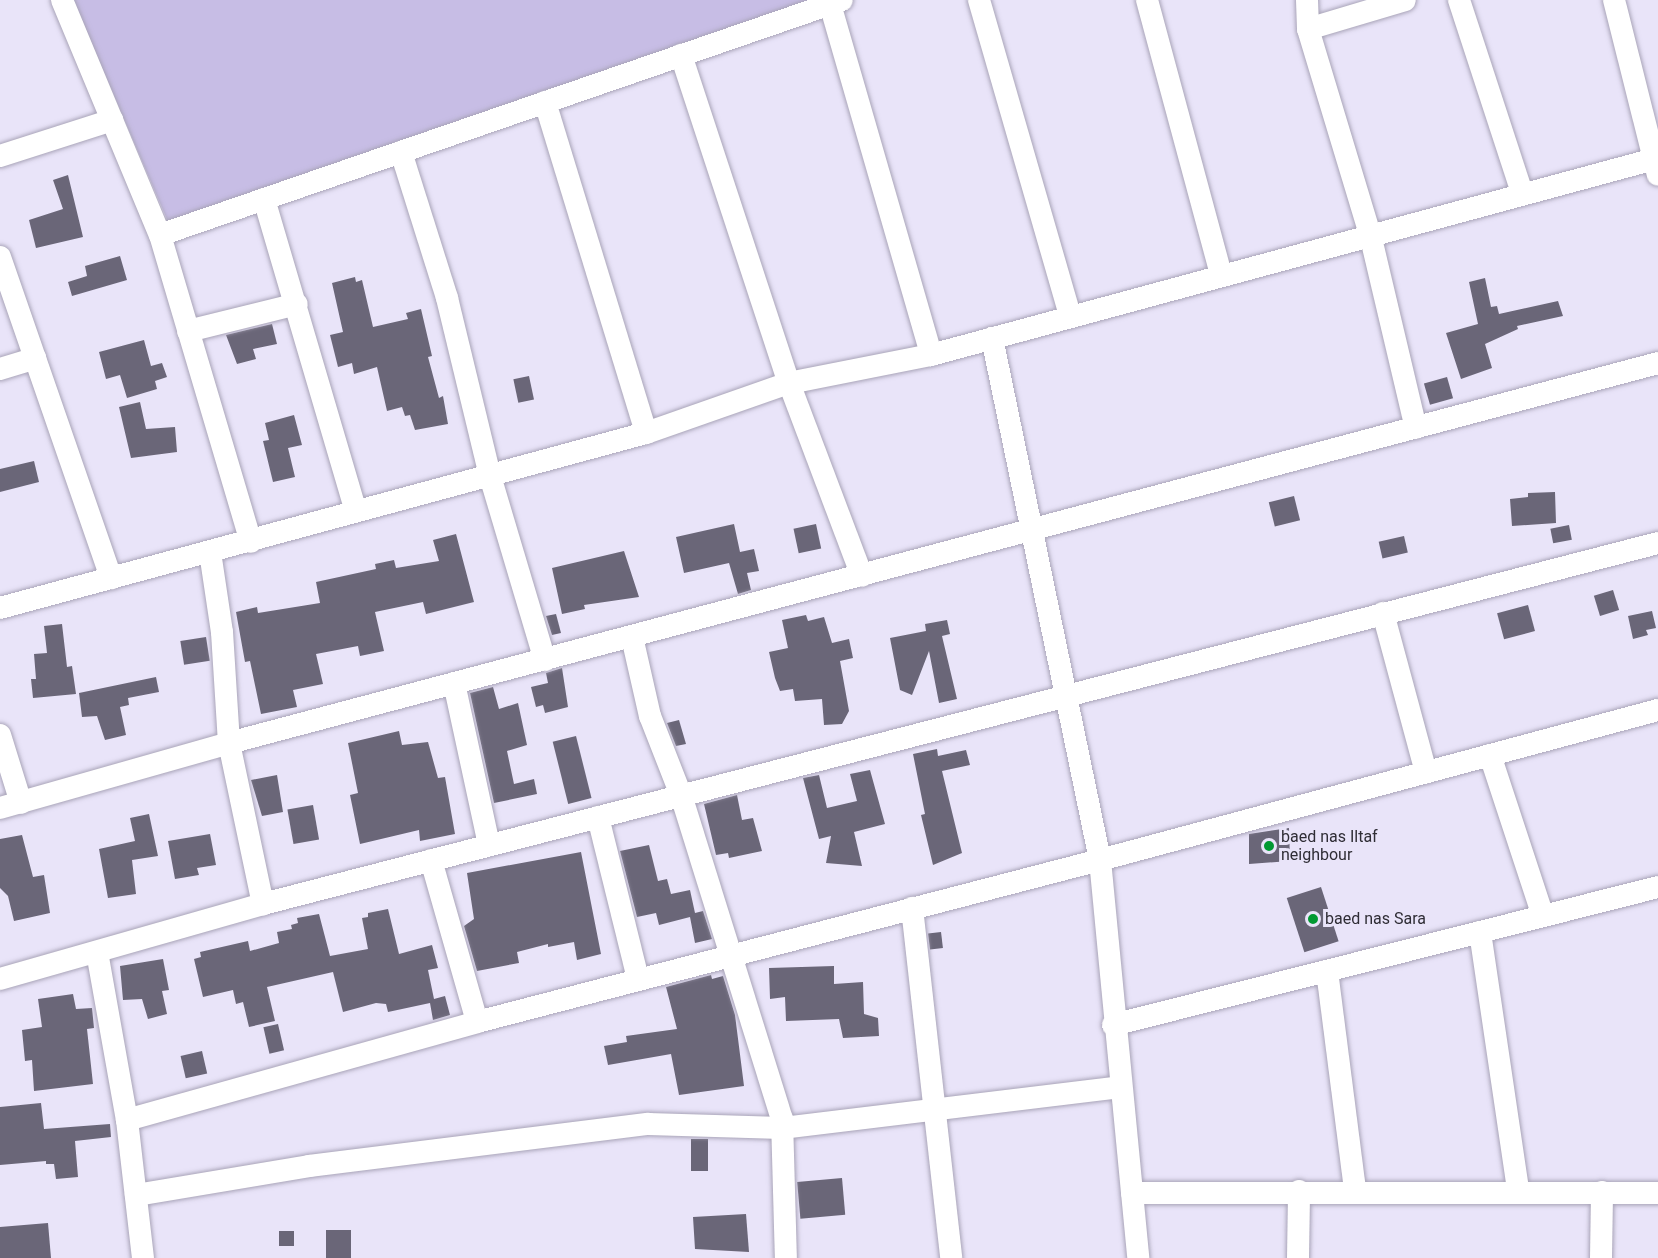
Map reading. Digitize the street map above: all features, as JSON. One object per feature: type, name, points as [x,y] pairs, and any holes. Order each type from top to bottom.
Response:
[{"type":"street","points":[[62,0],[160,235],[251,542]]},
{"type":"street","points":[[979,0],[1070,316]]},
{"type":"street","points":[[1147,0],[1221,275]]},
{"type":"street","points":[[1307,0],[1308,28],[1370,234],[1416,428]]},
{"type":"street","points":[[1308,28],[1405,0]]},
{"type":"street","points":[[1459,0],[1522,193]]},
{"type":"street","points":[[0,608],[251,542],[356,511],[646,433],[789,383],[931,355],[1522,193],[1657,164],[1614,0]]},
{"type":"street","points":[[160,235],[836,2],[931,355]]},
{"type":"street","points":[[681,55],[789,383],[862,576]]},
{"type":"street","points":[[545,102],[646,433]]},
{"type":"street","points":[[0,156],[112,120]]},
{"type":"street","points":[[401,152],[447,298],[490,476],[545,660]]},
{"type":"street","points":[[264,200],[297,304],[356,511]]},
{"type":"street","points":[[0,257],[111,578]]},
{"type":"street","points":[[188,331],[297,304]]},
{"type":"street","points":[[992,338],[1100,860],[1113,1025],[1138,1258]]},
{"type":"street","points":[[0,369],[35,358]]},
{"type":"street","points":[[0,735],[10,805],[229,743],[1658,363]]},
{"type":"street","points":[[0,979],[263,904],[1067,694],[1658,543]]},
{"type":"street","points":[[210,552],[222,632],[229,743],[263,904]]},
{"type":"street","points":[[1383,613],[1426,772]]},
{"type":"street","points":[[632,637],[650,716],[681,795],[732,954],[782,1128],[786,1258]]},
{"type":"street","points":[[454,684],[489,845]]},
{"type":"street","points":[[127,1119],[477,1022],[1100,860],[1658,710]]},
{"type":"street","points":[[1490,755],[1543,916]]},
{"type":"street","points":[[598,817],[638,979]]},
{"type":"street","points":[[431,860],[477,1022]]},
{"type":"street","points":[[1113,1025],[1658,887]]},
{"type":"street","points":[[912,908],[951,1258]]},
{"type":"street","points":[[1480,932],[1518,1190]]},
{"type":"street","points":[[97,952],[127,1119],[143,1258]]},
{"type":"street","points":[[1327,971],[1355,1191]]},
{"type":"street","points":[[136,1196],[309,1166],[648,1124],[782,1128],[1120,1087]]},
{"type":"street","points":[[1132,1193],[1518,1190],[1658,1193]]},
{"type":"street","points":[[1298,1258],[1299,1191]]},
{"type":"street","points":[[1601,1258],[1602,1192]]},
{"type":"shaded area","points":[[73,0],[813,0],[172,231]]},
{"type":"building","points":[[68,175],[83,237],[36,248],[29,220],[63,209],[53,180]]},
{"type":"building","points":[[120,256],[127,280],[72,296],[68,282],[87,276],[85,266]]},
{"type":"building","points":[[355,277],[356,282],[362,280],[373,327],[408,319],[406,313],[421,309],[432,356],[428,357],[439,398],[443,396],[448,424],[415,430],[410,415],[405,416],[402,407],[387,411],[377,367],[354,374],[352,363],[338,367],[330,335],[343,332],[332,283]]},
{"type":"building","points":[[1485,278],[1491,307],[1497,306],[1499,314],[1558,301],[1563,316],[1517,326],[1518,329],[1485,344],[1492,368],[1461,379],[1446,333],[1478,324],[1469,282]]},
{"type":"building","points":[[272,324],[277,344],[253,349],[256,359],[237,364],[226,335]]},
{"type":"building","points":[[144,340],[151,366],[162,363],[167,377],[155,381],[157,389],[127,398],[120,375],[106,379],[99,352]]},
{"type":"building","points":[[529,376],[534,399],[518,403],[513,379]]},
{"type":"building","points":[[1447,377],[1453,398],[1430,405],[1424,384]]},
{"type":"building","points":[[140,402],[146,429],[175,427],[177,452],[131,458],[119,407]]},
{"type":"building","points":[[294,415],[302,445],[288,448],[295,477],[273,482],[263,441],[269,440],[265,423]]},
{"type":"building","points":[[34,461],[39,482],[0,492],[0,469]]},
{"type":"building","points":[[1555,492],[1556,523],[1512,526],[1510,499],[1528,497],[1528,493]]},
{"type":"building","points":[[1294,496],[1300,520],[1275,527],[1269,502]]},
{"type":"building","points":[[734,524],[740,552],[754,549],[759,571],[747,573],[751,590],[738,594],[729,563],[684,573],[676,537]]},
{"type":"building","points":[[816,524],[821,548],[799,553],[794,529]]},
{"type":"building","points":[[1569,525],[1572,540],[1553,543],[1550,529]]},
{"type":"building","points":[[456,534],[474,602],[426,614],[423,602],[375,612],[384,651],[360,656],[358,646],[316,654],[323,684],[293,690],[297,707],[261,714],[250,661],[245,662],[236,612],[257,607],[258,613],[320,603],[316,582],[376,569],[375,564],[394,560],[396,568],[439,561],[433,540]]},
{"type":"building","points":[[1404,536],[1408,553],[1382,558],[1379,542]]},
{"type":"building","points":[[624,551],[639,597],[584,605],[585,609],[562,614],[552,568]]},
{"type":"building","points":[[1613,590],[1619,610],[1600,616],[1594,596]]},
{"type":"building","points":[[1528,605],[1535,631],[1504,639],[1497,613]]},
{"type":"building","points":[[1652,611],[1656,628],[1646,630],[1648,635],[1633,639],[1628,616]]},
{"type":"building","points":[[556,614],[561,633],[552,635],[546,616]]},
{"type":"building","points":[[806,615],[808,621],[824,617],[832,643],[849,639],[853,658],[840,661],[849,711],[842,724],[824,725],[822,699],[795,701],[793,689],[780,691],[775,678],[769,652],[788,648],[782,620]]},
{"type":"building","points":[[947,620],[950,634],[942,636],[957,699],[939,703],[929,651],[912,695],[900,690],[890,638],[926,631],[925,624]]},
{"type":"building","points":[[62,624],[67,667],[72,666],[76,694],[33,698],[31,679],[36,679],[34,654],[47,653],[44,626]]},
{"type":"building","points":[[206,637],[210,661],[184,665],[180,641]]},
{"type":"building","points":[[562,668],[568,707],[545,713],[543,705],[536,707],[531,687],[548,683],[546,673]]},
{"type":"building","points":[[156,677],[159,692],[128,698],[129,705],[120,707],[126,735],[105,740],[97,716],[82,717],[79,693]]},
{"type":"building","points":[[493,687],[499,709],[518,703],[527,745],[507,751],[514,784],[534,779],[537,794],[494,803],[470,693]]},
{"type":"building","points":[[679,720],[686,744],[676,746],[667,723]]},
{"type":"building","points":[[399,731],[402,745],[428,742],[438,778],[445,777],[455,834],[420,841],[419,830],[360,844],[350,795],[358,793],[348,743]]},
{"type":"building","points":[[576,736],[591,798],[568,804],[553,742]]},
{"type":"building","points":[[937,749],[938,756],[966,750],[970,765],[942,771],[962,853],[933,865],[921,815],[925,814],[913,754]]},
{"type":"building","points":[[870,770],[885,824],[854,832],[862,866],[826,863],[831,836],[819,839],[803,778],[819,775],[827,808],[857,801],[850,774]]},
{"type":"building","points":[[277,775],[283,812],[262,816],[251,780]]},
{"type":"building","points":[[737,795],[742,820],[753,818],[762,851],[729,858],[728,853],[716,855],[704,804]]},
{"type":"building","points":[[313,805],[319,839],[293,844],[287,810]]},
{"type":"building","points":[[149,814],[158,856],[132,860],[136,894],[108,898],[99,849],[135,841],[130,818]]},
{"type":"building","name":"baed nas Iltaf neighbour","points":[[1289,828],[1290,861],[1249,864],[1249,834]]},
{"type":"building","points":[[210,834],[216,865],[197,868],[199,875],[175,879],[168,841]]},
{"type":"building","points":[[22,835],[33,877],[44,875],[50,913],[14,921],[8,896],[0,888],[0,839]]},
{"type":"building","points":[[649,845],[658,881],[667,879],[671,894],[690,890],[695,913],[703,911],[712,939],[695,943],[690,917],[659,925],[656,913],[637,917],[620,851]]},
{"type":"building","points":[[581,852],[601,954],[577,960],[574,942],[548,947],[548,944],[517,952],[519,963],[477,971],[464,926],[474,919],[467,873]]},
{"type":"building","name":"baed nas Sara","points":[[1321,887],[1339,941],[1304,952],[1287,898]]},
{"type":"building","points":[[388,909],[399,954],[432,945],[438,968],[428,970],[434,999],[445,996],[450,1015],[433,1020],[430,1003],[388,1012],[386,1004],[376,1003],[343,1012],[333,972],[267,987],[275,1021],[249,1027],[243,1002],[236,1004],[233,990],[203,997],[194,959],[201,957],[200,952],[248,941],[250,951],[279,943],[277,932],[292,929],[291,925],[298,923],[297,918],[319,914],[330,956],[368,949],[362,918],[368,917],[368,913]]},
{"type":"building","points":[[941,932],[943,948],[930,949],[928,934]]},
{"type":"building","points":[[163,959],[169,990],[162,991],[167,1014],[148,1019],[142,999],[123,1000],[120,966]]},
{"type":"building","points":[[834,966],[834,984],[863,982],[864,1014],[878,1018],[879,1036],[843,1038],[839,1019],[786,1021],[785,997],[770,999],[769,968]]},
{"type":"building","points":[[711,975],[712,979],[723,976],[735,1015],[744,1086],[679,1095],[671,1054],[608,1065],[604,1046],[627,1042],[626,1036],[677,1029],[666,987]]},
{"type":"building","points":[[73,994],[76,1009],[92,1008],[94,1028],[87,1029],[93,1084],[34,1091],[32,1060],[25,1061],[22,1030],[42,1027],[38,999]]},
{"type":"building","points":[[278,1024],[284,1050],[269,1054],[263,1027]]},
{"type":"building","points":[[202,1051],[207,1073],[186,1078],[181,1056]]},
{"type":"building","points":[[41,1103],[44,1129],[110,1124],[111,1137],[75,1141],[78,1177],[56,1179],[54,1164],[46,1164],[46,1161],[0,1165],[0,1107]]},
{"type":"building","points":[[691,1139],[708,1139],[708,1171],[691,1171]]},
{"type":"building","points":[[842,1178],[845,1215],[800,1219],[797,1182]]},
{"type":"building","points":[[746,1214],[749,1252],[695,1249],[693,1217]]},
{"type":"building","points":[[48,1223],[51,1258],[0,1258],[0,1227]]},
{"type":"building","points":[[326,1230],[351,1230],[351,1258],[326,1258]]},
{"type":"building","points":[[279,1231],[294,1231],[294,1246],[279,1246]]},
{"type":"place","name":"baed nas Iltaf neighbour","points":[[1269,846]]},
{"type":"place","name":"baed nas Sara","points":[[1313,919]]}]
